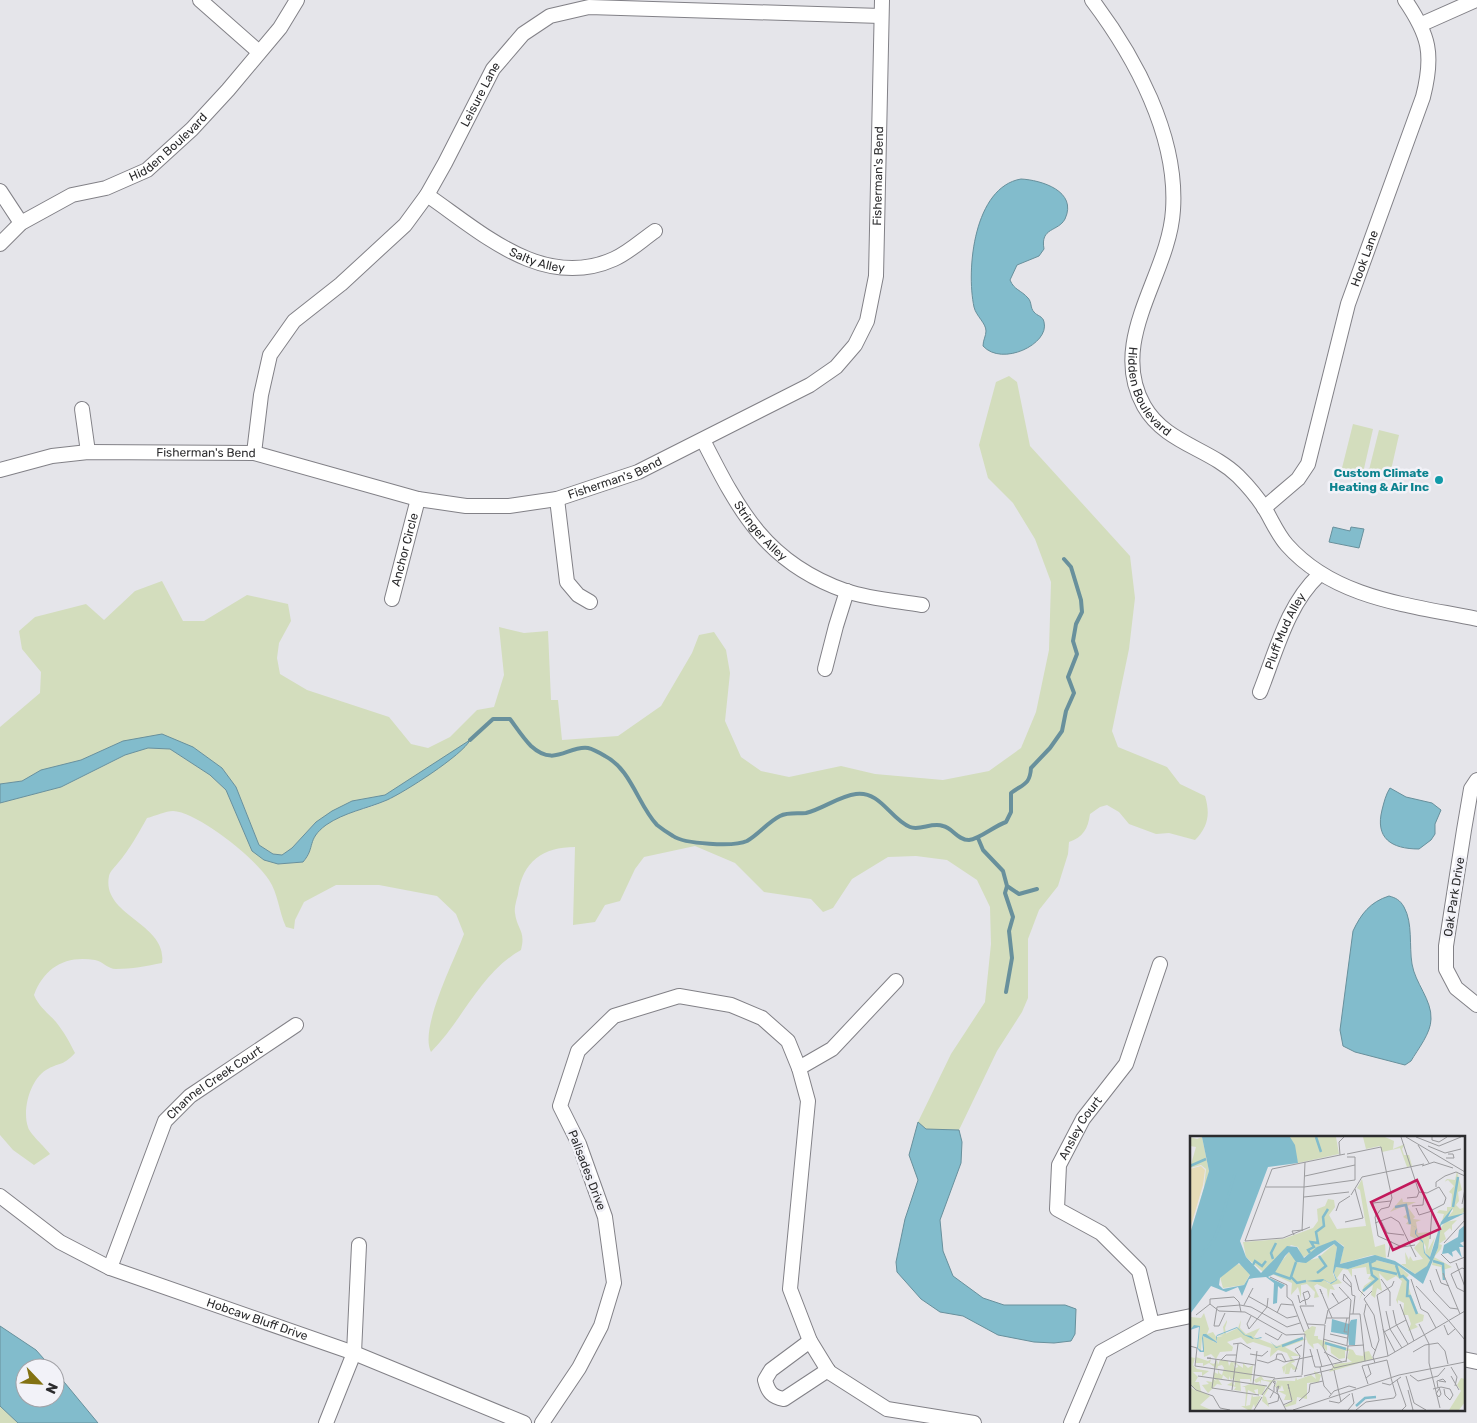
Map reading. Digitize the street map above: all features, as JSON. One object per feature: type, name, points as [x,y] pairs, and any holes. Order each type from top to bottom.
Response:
[{"type":"street","points":[[200,0],[259,52]]},
{"type":"street","name":"Hidden Boulevard","points":[[0,244],[21,223],[72,195],[106,188],[147,170],[198,122],[280,28],[297,0]]},
{"type":"street","name":"Fisherman's Bend","points":[[0,470],[52,456],[88,452],[254,453],[418,499],[466,506],[509,506],[557,499],[638,472],[810,386],[836,367],[854,345],[867,321],[876,276],[882,0]]},
{"type":"street","name":"Hidden Boulevard","points":[[1092,0],[1111,25],[1144,81],[1163,137],[1171,172],[1173,211],[1167,241],[1134,333],[1132,366],[1136,392],[1154,421],[1168,433],[1218,461],[1237,476],[1264,508],[1285,544],[1319,575],[1357,592],[1477,619]]},
{"type":"street","name":"Hook Lane","points":[[1264,508],[1298,479],[1308,464],[1348,304],[1423,97],[1429,75],[1428,51],[1422,24],[1405,0]]},
{"type":"street","points":[[1422,24],[1476,0]]},
{"type":"street","name":"Leisure Lane","points":[[254,453],[261,395],[270,355],[294,321],[341,284],[405,225],[427,195],[493,69],[522,34],[550,16],[589,7],[881,16]]},
{"type":"street","points":[[0,191],[21,223]]},
{"type":"street","name":"Salty Alley","points":[[427,195],[506,249],[549,267],[581,268],[614,259],[655,231]]},
{"type":"street","points":[[82,409],[88,452]]},
{"type":"street","name":"Stringer Alley","points":[[703,440],[743,515],[770,547],[812,575],[847,591],[922,606]]},
{"type":"street","name":"Anchor Circle","points":[[392,598],[418,499]]},
{"type":"street","points":[[557,499],[567,582],[578,595],[590,602]]},
{"type":"street","name":"Pluff Mud Alley","points":[[1260,692],[1294,606],[1307,587],[1319,575]]},
{"type":"street","points":[[825,669],[847,591]]},
{"type":"street","name":"Oak Park Drive","points":[[1477,780],[1471,789],[1464,830],[1446,946],[1446,969],[1456,988],[1477,1004]]},
{"type":"street","name":"Ansley Court","points":[[1152,1324],[1139,1271],[1101,1232],[1057,1209],[1059,1165],[1083,1119],[1126,1064],[1160,964]]},
{"type":"street","points":[[799,1068],[832,1049],[896,981]]},
{"type":"street","name":"Palisades Drive","points":[[542,1423],[579,1368],[601,1326],[614,1283],[605,1216],[579,1144],[560,1106],[578,1051],[614,1016],[679,996],[731,1005],[762,1018],[788,1041],[799,1068],[808,1100],[790,1289],[810,1341],[828,1370],[887,1409],[974,1423]]},
{"type":"street","name":"Channel Creek Court","points":[[110,1268],[149,1169],[165,1121],[190,1096],[296,1025]]},
{"type":"street","name":"Hobcaw Bluff Drive","points":[[0,1196],[60,1242],[110,1268],[354,1353],[524,1423]]},
{"type":"street","points":[[326,1423],[354,1353],[359,1245]]},
{"type":"street","points":[[1071,1423],[1101,1352],[1152,1324],[1190,1316]]},
{"type":"street","points":[[810,1341],[771,1370],[764,1380],[767,1390],[775,1398],[784,1399],[828,1370]]},
{"type":"street","points":[[1464,1359],[1477,1362]]},
{"type":"green space","points":[[1009,376],[1017,382],[1030,446],[1130,556],[1135,598],[1129,649],[1112,731],[1118,747],[1167,767],[1180,784],[1205,796],[1208,814],[1203,830],[1195,840],[1169,833],[1156,834],[1129,824],[1119,812],[1107,805],[1100,807],[1090,814],[1084,832],[1078,838],[1069,842],[1068,854],[1058,886],[1039,910],[1028,939],[1028,998],[1022,1012],[997,1051],[959,1130],[926,1129],[918,1122],[951,1054],[985,1002],[991,944],[990,907],[977,880],[947,860],[916,856],[888,857],[852,879],[833,908],[823,912],[811,899],[764,892],[735,863],[695,846],[644,857],[635,869],[620,901],[605,905],[595,922],[573,925],[575,847],[544,853],[536,858],[525,873],[516,903],[516,919],[522,934],[521,950],[494,971],[431,1052],[429,1041],[430,1028],[439,994],[464,934],[456,914],[437,896],[379,885],[336,885],[304,902],[295,920],[294,929],[286,927],[272,885],[262,871],[226,838],[197,819],[184,813],[173,811],[147,818],[130,847],[109,876],[109,890],[115,901],[155,938],[161,949],[162,963],[116,969],[95,960],[74,960],[57,966],[44,977],[34,995],[41,1006],[62,1029],[75,1053],[61,1064],[46,1070],[40,1075],[32,1088],[27,1104],[26,1120],[28,1127],[50,1154],[34,1165],[13,1150],[0,1135],[0,803],[61,787],[125,755],[148,748],[170,749],[210,775],[226,790],[252,851],[278,864],[303,862],[308,855],[312,838],[330,821],[380,803],[400,793],[429,773],[465,742],[453,752],[385,795],[352,801],[316,822],[292,848],[282,855],[273,854],[259,845],[236,787],[222,768],[193,747],[123,741],[81,760],[41,770],[22,781],[0,784],[0,727],[40,693],[41,672],[22,649],[19,631],[35,617],[86,604],[104,620],[135,591],[162,581],[183,621],[204,621],[247,595],[288,604],[291,621],[279,643],[277,658],[280,674],[307,690],[389,717],[411,744],[428,748],[450,737],[477,710],[494,707],[504,675],[499,627],[524,633],[548,631],[551,700],[558,700],[562,740],[618,736],[661,706],[692,653],[699,635],[714,632],[726,650],[730,673],[725,721],[741,757],[761,771],[789,777],[841,766],[875,774],[943,780],[989,771],[1021,748],[1036,712],[1049,650],[1051,582],[1035,539],[1013,503],[988,478],[979,445],[996,382]]},
{"type":"green space","points":[[1353,424],[1373,429],[1363,473],[1342,468]]},
{"type":"green space","points":[[1379,430],[1399,435],[1389,479],[1368,474]]},
{"type":"green space","points":[[0,1406],[18,1423],[0,1423]]},
{"type":"water","points":[[1021,179],[1038,182],[1055,189],[1062,194],[1068,209],[1062,223],[1047,233],[1043,242],[1044,249],[1039,256],[1017,265],[1010,280],[1029,300],[1034,312],[1042,318],[1044,330],[1040,338],[1032,345],[1023,350],[1001,354],[991,352],[983,346],[986,328],[975,310],[972,291],[973,252],[983,213],[993,197],[1005,185]]},
{"type":"water","points":[[1333,527],[1350,531],[1351,527],[1364,529],[1359,548],[1329,542]]},
{"type":"water","points":[[162,734],[193,747],[222,768],[236,787],[259,845],[273,854],[282,855],[292,848],[316,822],[332,811],[352,801],[385,795],[470,740],[465,747],[445,764],[406,790],[387,800],[348,814],[326,825],[313,839],[307,857],[303,862],[278,864],[264,860],[252,851],[226,790],[210,775],[170,749],[148,748],[125,755],[61,787],[0,803],[0,784],[22,781],[41,770],[81,760],[123,741]]},
{"type":"water","points":[[1390,788],[1406,797],[1432,803],[1441,810],[1435,824],[1435,834],[1431,840],[1419,849],[1400,847],[1387,840],[1383,835],[1380,820],[1384,801]]},
{"type":"water","points":[[1389,896],[1399,901],[1407,913],[1410,927],[1412,964],[1431,1012],[1427,1035],[1411,1061],[1405,1065],[1355,1052],[1343,1046],[1340,1030],[1353,931],[1359,919],[1371,905]]},
{"type":"water","points":[[918,1122],[926,1129],[959,1130],[962,1142],[961,1163],[940,1220],[943,1251],[953,1276],[983,1298],[1004,1305],[1065,1305],[1076,1309],[1075,1334],[1071,1341],[1054,1343],[1034,1342],[998,1335],[963,1316],[940,1312],[921,1299],[897,1272],[896,1262],[905,1219],[918,1180],[909,1155]]},
{"type":"water","points":[[0,1326],[36,1350],[43,1358],[15,1358],[15,1408],[65,1408],[65,1383],[98,1423],[18,1423],[0,1406]]},
{"type":"waterway","points":[[470,740],[493,719],[510,719],[531,746],[547,755],[554,756],[581,748],[594,750],[614,762],[621,769],[650,817],[657,825],[673,836],[687,841],[721,844],[741,843],[747,841],[780,816],[806,813],[843,797],[856,794],[865,794],[879,801],[910,827],[918,828],[939,825],[946,827],[961,838],[973,839],[1006,822],[1011,812],[1011,793],[1027,781],[1031,768],[1050,748],[1062,731],[1066,711],[1074,693],[1068,677],[1077,654],[1073,641],[1076,624],[1082,612],[1081,600],[1071,567],[1064,559]]},
{"type":"waterway","points":[[978,838],[983,850],[1003,871],[1007,886],[1005,893],[1013,917],[1009,931],[1012,958],[1006,992]]},
{"type":"waterway","points":[[1007,886],[1019,894],[1037,889]]},
{"type":"place","name":"Custom Climate Heating & Air Inc","points":[[1439,480]]}]
